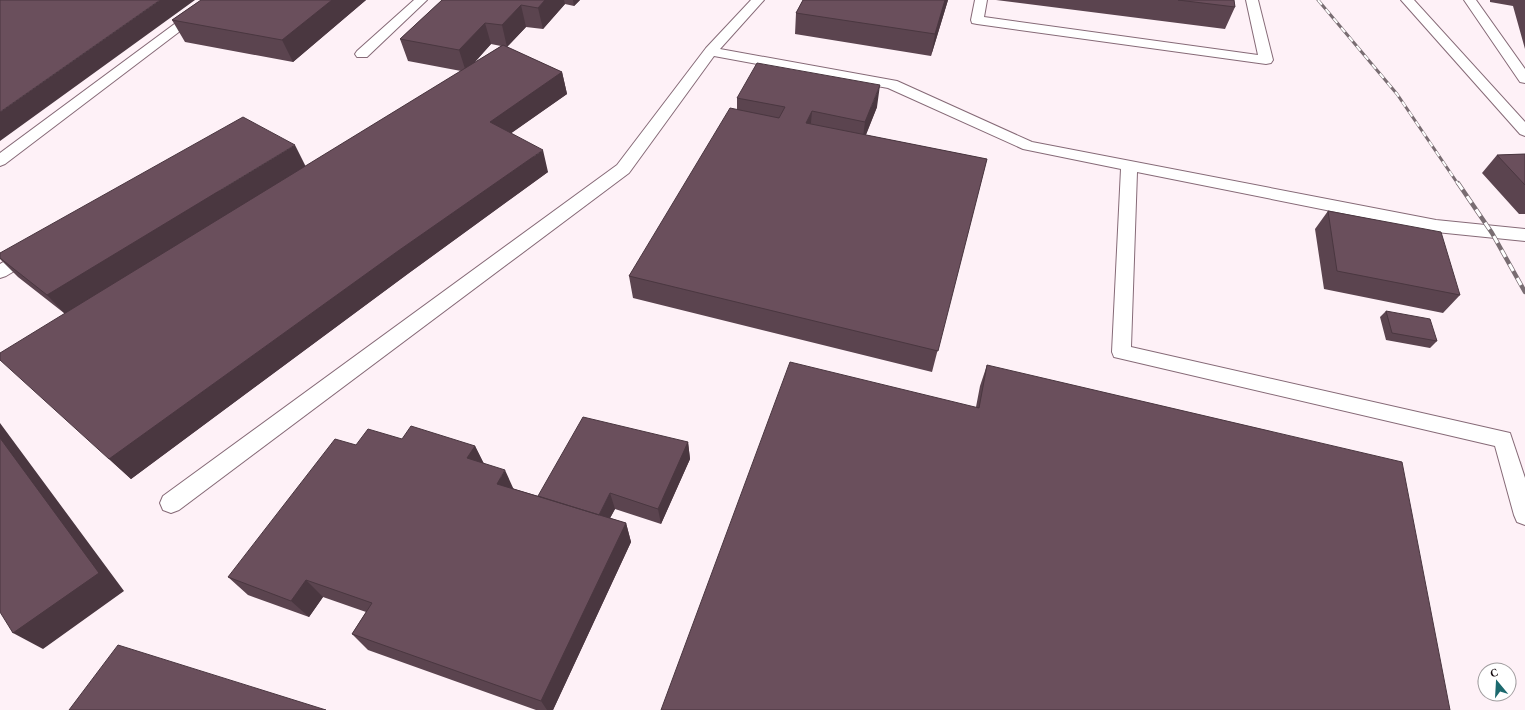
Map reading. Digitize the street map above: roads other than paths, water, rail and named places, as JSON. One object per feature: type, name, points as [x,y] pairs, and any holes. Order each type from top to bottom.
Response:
[{"type":"lane","points":[[0,161],[215,0]]},
{"type":"lane","points":[[362,54],[421,0]]},
{"type":"lane","points":[[171,503],[624,169],[711,51],[758,0]]},
{"type":"lane","points":[[981,0],[977,20],[1266,60],[1252,0]]},
{"type":"lane","points":[[1407,0],[1525,130]]},
{"type":"lane","points":[[1470,0],[1525,79]]},
{"type":"lane","points":[[711,51],[892,84],[1028,146],[1436,226],[1525,235]]},
{"type":"lane","points":[[1129,166],[1121,352],[1503,439],[1525,515]]},
{"type":"lane","points":[[0,272],[44,246]]},
{"type":"railway","points":[[1318,0],[1397,94],[1458,184]]},
{"type":"railway","points":[[1458,183],[1492,233],[1525,292]]}]
